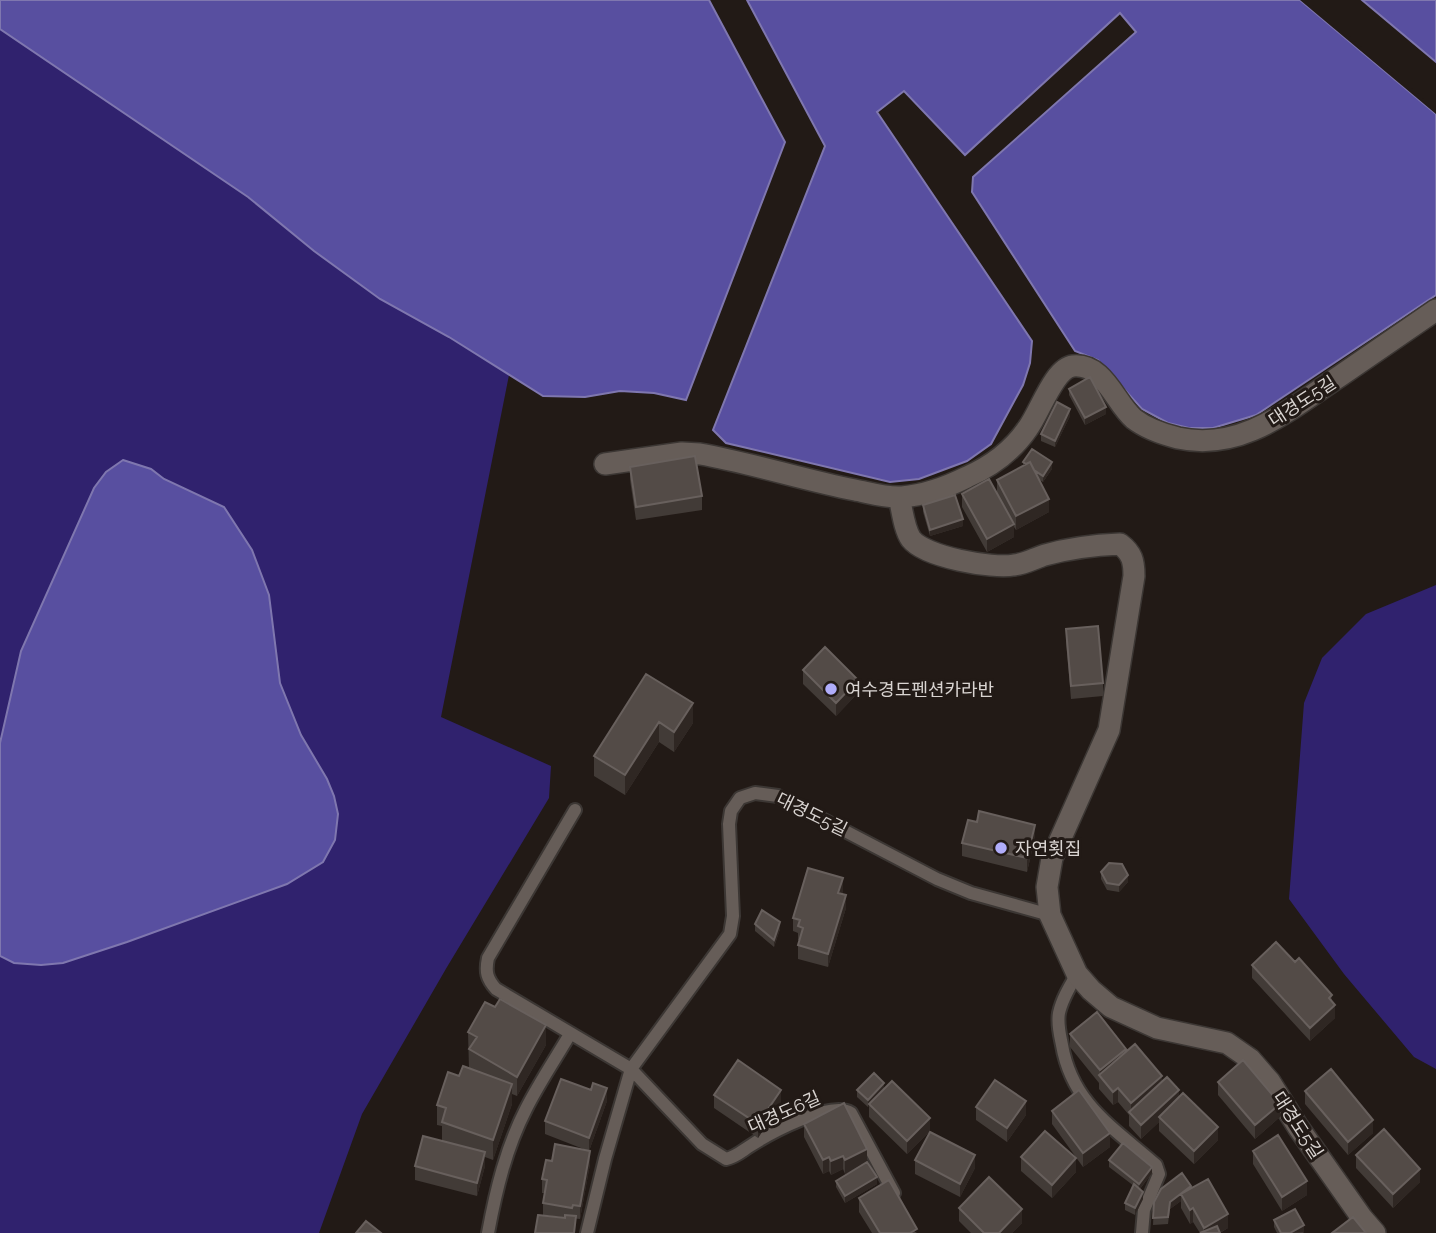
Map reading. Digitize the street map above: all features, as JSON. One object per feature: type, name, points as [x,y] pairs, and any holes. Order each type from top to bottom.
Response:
[{"type":"street","name":"대경도5길","points":[[606,464],[682,453],[700,454],[813,482],[899,497],[932,491],[989,467],[1008,451],[1040,412],[1056,377],[1063,369],[1074,366],[1086,368],[1099,375],[1135,419],[1156,431],[1195,441],[1221,440],[1271,423],[1436,310]]},
{"type":"street","name":"대경도5길","points":[[899,497],[910,538],[921,548],[953,558],[998,566],[1015,565],[1044,555],[1102,545],[1120,544],[1130,551],[1134,576],[1112,720],[1101,752],[1052,858],[1047,887],[1050,915],[1076,974],[1101,999],[1136,1020],[1178,1033],[1216,1039],[1244,1054],[1270,1082],[1363,1225]]},
{"type":"lane","name":"대경도5길","points":[[631,1069],[730,934],[733,916],[729,817],[735,802],[750,794],[769,793],[788,799],[937,879],[971,893],[1050,915]]},
{"type":"lane","points":[[575,810],[488,958],[485,970],[496,989],[631,1069],[587,1233]]},
{"type":"lane","points":[[1076,974],[1058,1017],[1064,1061],[1073,1085],[1086,1102],[1156,1165],[1159,1174],[1144,1210],[1142,1233]]},
{"type":"lane","points":[[488,1233],[498,1186],[515,1133],[527,1107],[570,1034]]},
{"type":"lane","name":"대경도6길","points":[[631,1069],[702,1144],[726,1159],[816,1113],[845,1109],[851,1113],[902,1208]]},
{"type":"shaded area","points":[[0,0],[709,0],[785,142],[686,400],[654,393],[620,391],[585,397],[543,396],[449,337],[380,299],[314,251],[248,197],[0,29]]},
{"type":"shaded area","points":[[747,0],[1300,0],[1436,114],[1436,295],[1256,415],[1213,428],[1189,428],[1168,423],[1142,409],[1098,360],[1075,351],[972,192],[973,177],[1136,32],[1120,13],[965,155],[904,91],[877,112],[1032,341],[1030,363],[1023,385],[991,444],[967,461],[919,479],[890,482],[726,443],[713,430],[825,146]]},
{"type":"shaded area","points":[[1362,0],[1436,0],[1436,62]]},
{"type":"shaded area","points":[[0,29],[248,197],[314,251],[380,299],[449,337],[509,375],[441,717],[551,766],[549,798],[362,1114],[319,1233],[0,1233]]},
{"type":"shaded area","points":[[123,460],[151,469],[164,479],[224,507],[252,550],[269,595],[280,683],[301,735],[334,796],[338,814],[335,840],[323,862],[287,884],[63,963],[14,963],[0,956],[0,743],[21,651],[94,488],[106,472]]},
{"type":"shaded area","points":[[1436,585],[1436,1069],[1414,1057],[1344,974],[1289,899],[1304,703],[1322,658],[1366,614]]},
{"type":"pier","points":[[1300,0],[1306,0],[1436,109],[1436,114]]},
{"type":"building","points":[[1090,377],[1106,407],[1085,418],[1069,389]]},
{"type":"building","points":[[1057,402],[1070,409],[1055,441],[1041,434]]},
{"type":"building","points":[[1032,449],[1052,462],[1043,476],[1034,470],[1030,462],[1023,462]]},
{"type":"building","points":[[695,456],[702,496],[636,507],[630,467]]},
{"type":"building","points":[[1030,462],[1049,499],[1016,516],[997,480]]},
{"type":"building","points":[[989,479],[1014,524],[987,539],[962,494]]},
{"type":"building","points":[[955,495],[963,519],[930,530],[923,505]]},
{"type":"building","points":[[1098,626],[1103,683],[1071,686],[1066,629]]},
{"type":"building","points":[[825,647],[858,680],[836,703],[803,670]]},
{"type":"building","points":[[646,674],[693,703],[674,732],[659,722],[625,775],[594,756]]},
{"type":"building","points":[[979,811],[1035,825],[1027,858],[962,843],[968,820],[977,822]]},
{"type":"building","points":[[1109,863],[1122,864],[1128,875],[1119,885],[1107,883],[1101,872]]},
{"type":"building","points":[[808,868],[843,878],[838,893],[846,895],[828,954],[798,945],[803,928],[798,926],[800,920],[793,918]]},
{"type":"building","points":[[762,910],[780,922],[774,940],[755,924]]},
{"type":"building","points":[[1276,942],[1295,962],[1299,958],[1332,995],[1329,998],[1335,1005],[1310,1028],[1252,965]]},
{"type":"building","points":[[500,999],[546,1025],[517,1077],[469,1049],[477,1037],[468,1032],[485,1002],[495,1007]]},
{"type":"building","points":[[1097,1012],[1126,1049],[1100,1070],[1070,1034]]},
{"type":"building","points":[[1135,1044],[1162,1076],[1131,1103],[1118,1088],[1113,1092],[1099,1075]]},
{"type":"building","points":[[738,1060],[781,1090],[758,1124],[714,1095]]},
{"type":"building","points":[[1243,1060],[1280,1104],[1255,1125],[1218,1082]]},
{"type":"building","points":[[463,1066],[512,1084],[493,1140],[442,1122],[446,1108],[437,1105],[448,1072],[459,1076]]},
{"type":"building","points":[[1331,1069],[1373,1120],[1348,1142],[1305,1091]]},
{"type":"building","points":[[874,1073],[884,1083],[868,1100],[857,1090]]},
{"type":"building","points":[[1167,1077],[1179,1090],[1141,1125],[1129,1112]]},
{"type":"building","points":[[561,1079],[591,1090],[593,1083],[607,1088],[589,1138],[545,1121]]},
{"type":"building","points":[[995,1080],[1026,1101],[1007,1128],[976,1107]]},
{"type":"building","points":[[892,1081],[930,1118],[907,1141],[869,1104]]},
{"type":"building","points":[[1079,1090],[1110,1133],[1083,1153],[1052,1111]]},
{"type":"building","points":[[1183,1093],[1218,1127],[1194,1151],[1159,1117]]},
{"type":"building","points":[[844,1103],[867,1149],[845,1160],[843,1156],[831,1161],[829,1157],[823,1160],[804,1124]]},
{"type":"building","points":[[1384,1129],[1420,1169],[1393,1194],[1356,1155]]},
{"type":"building","points":[[1045,1131],[1076,1158],[1052,1185],[1021,1157]]},
{"type":"building","points":[[930,1132],[975,1155],[960,1184],[915,1160]]},
{"type":"building","points":[[1278,1135],[1307,1181],[1282,1197],[1253,1151]]},
{"type":"building","points":[[423,1136],[485,1152],[477,1183],[415,1166]]},
{"type":"building","points":[[1123,1143],[1152,1167],[1139,1184],[1109,1160]]},
{"type":"building","points":[[555,1144],[590,1151],[580,1206],[573,1205],[572,1208],[543,1203],[547,1180],[542,1179],[546,1160],[552,1161]]},
{"type":"building","points":[[867,1162],[877,1177],[845,1196],[836,1181]]},
{"type":"building","points":[[1182,1173],[1191,1186],[1170,1202],[1168,1217],[1153,1218],[1154,1202],[1161,1189]]},
{"type":"building","points":[[989,1177],[1022,1209],[999,1233],[984,1233],[959,1208]]},
{"type":"building","points":[[1208,1179],[1228,1214],[1204,1228],[1181,1194]]},
{"type":"building","points":[[889,1180],[917,1229],[910,1233],[880,1233],[859,1198]]},
{"type":"building","points":[[1134,1184],[1143,1192],[1135,1208],[1125,1203]]},
{"type":"building","points":[[1295,1209],[1304,1225],[1290,1233],[1281,1233],[1274,1220]]},
{"type":"building","points":[[538,1215],[565,1218],[565,1215],[576,1216],[574,1233],[535,1233]]},
{"type":"building","points":[[1353,1217],[1366,1233],[1332,1233]]},
{"type":"building","points":[[366,1221],[381,1233],[356,1233]]},
{"type":"building","points":[[1217,1226],[1220,1233],[1200,1233]]},
{"type":"place","name":"여수경도펜션카라반","points":[[831,689]]},
{"type":"place","name":"자연횟집","points":[[1001,848]]}]
